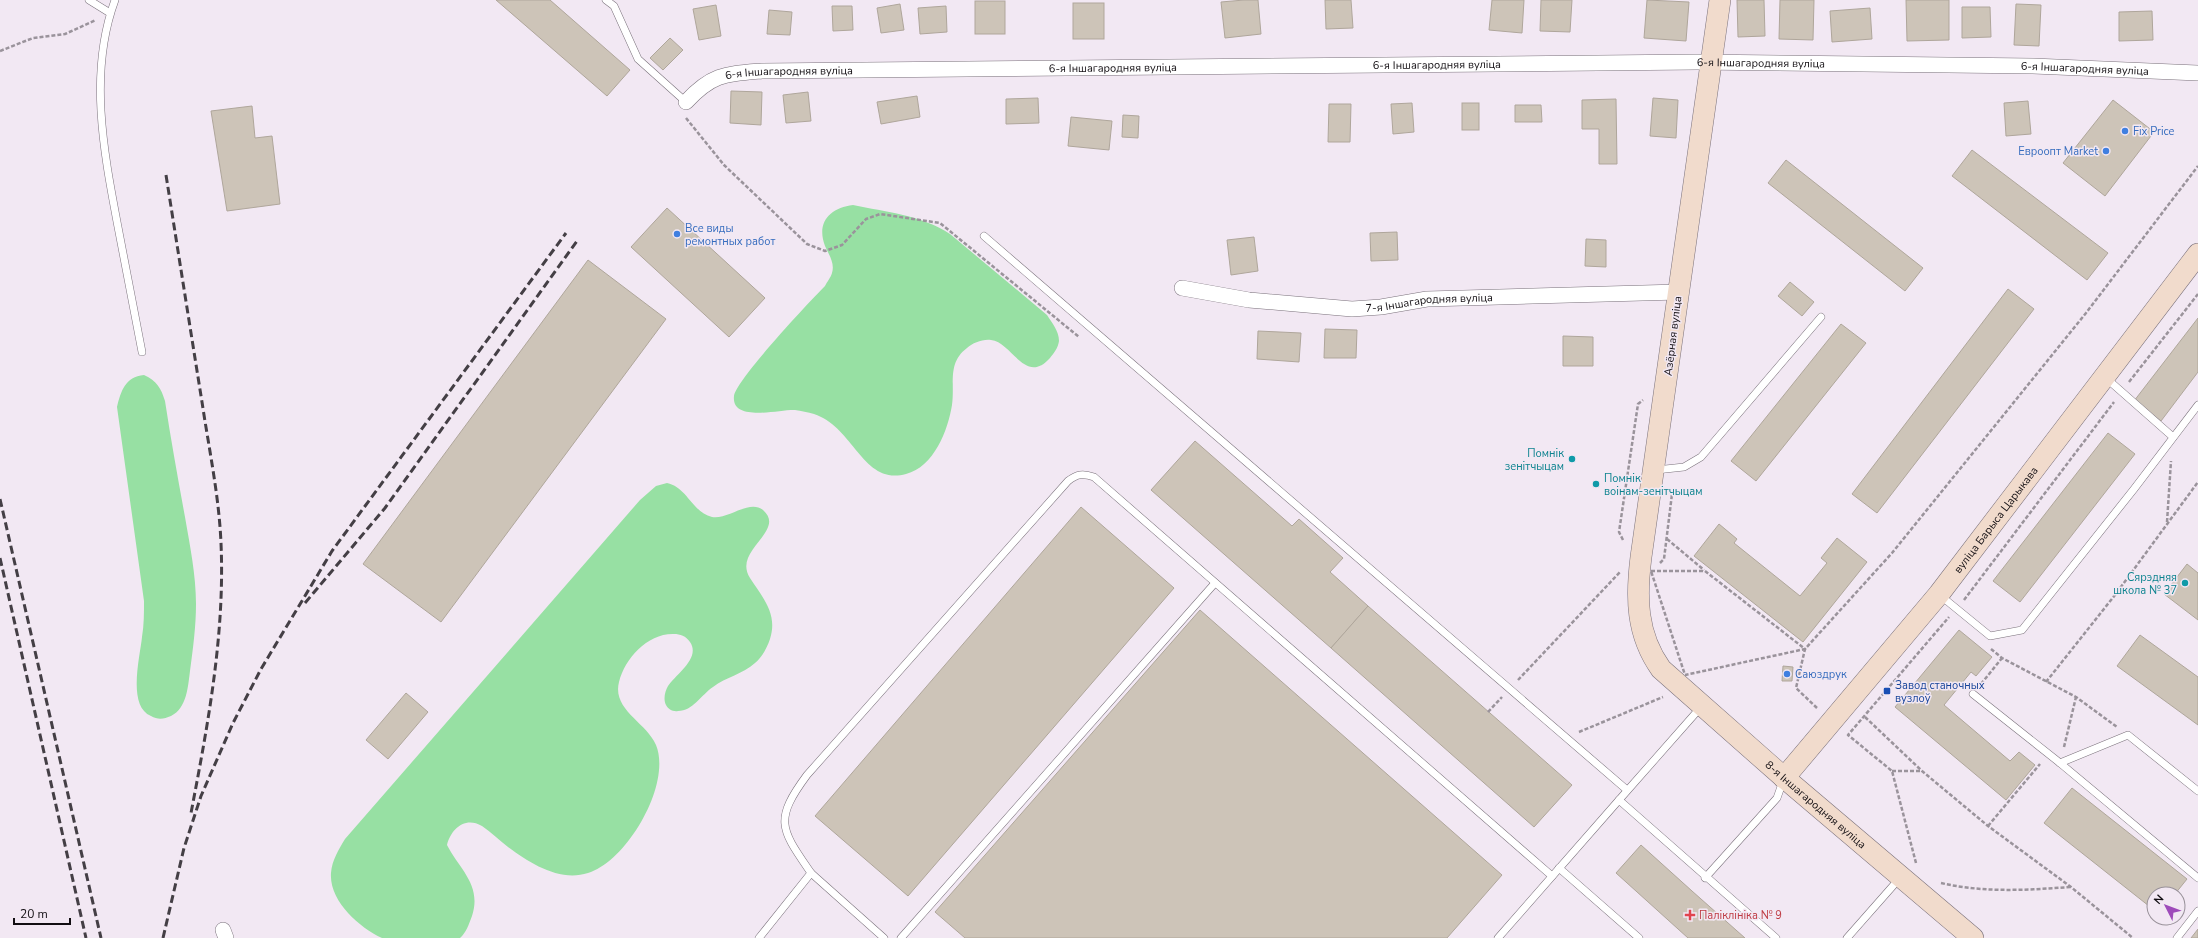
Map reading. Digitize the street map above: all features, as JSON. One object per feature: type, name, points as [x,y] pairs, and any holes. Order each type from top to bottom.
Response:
[{"type":"main road","name":"Азёрная вуліца","points":[[1661,669],[1649,650],[1641,627],[1638,600],[1641,557],[1655,470],[1720,0]]},
{"type":"main road","name":"вуліца Барыса Царыкава","points":[[1784,778],[1939,594],[2104,377],[2129,348],[2198,254]]},
{"type":"main road","name":"8-я Іншагародняя вуліца","points":[[1661,669],[1784,778],[1908,871],[1973,938]]},
{"type":"street","name":"6-я Іншагародняя вуліца","points":[[686,102],[710,80],[735,73],[762,71],[1711,63],[2033,66],[2198,73]]},
{"type":"street","name":"7-я Іншагародняя вуліца","points":[[1182,288],[1249,300],[1352,308],[1381,307],[1427,299],[1679,292]]},
{"type":"lane","points":[[89,0],[110,13]]},
{"type":"lane","points":[[115,0],[110,13],[102,64],[101,111],[105,158],[142,352]]},
{"type":"lane","points":[[606,0],[614,3],[638,59],[686,102]]},
{"type":"lane","points":[[984,236],[1627,790]]},
{"type":"lane","points":[[1655,470],[1684,467],[1701,457],[1821,317]]},
{"type":"lane","points":[[2104,377],[2173,437]]},
{"type":"lane","points":[[1939,594],[1957,607],[1990,636],[2022,630],[2134,489],[2198,405]]},
{"type":"lane","points":[[884,938],[811,873],[788,840],[784,821],[787,805],[793,794],[828,751],[1068,480],[1075,475],[1085,474],[1094,477],[1552,876]]},
{"type":"lane","points":[[901,938],[1215,583]]},
{"type":"lane","points":[[1973,694],[2060,763],[2198,878]]},
{"type":"lane","points":[[1498,938],[1702,706]]},
{"type":"lane","points":[[2060,763],[2128,735],[2198,791]]},
{"type":"lane","points":[[1705,878],[1776,798],[1784,778]]},
{"type":"lane","points":[[1619,800],[1705,878],[1776,938]]},
{"type":"lane","points":[[1558,868],[1639,938]]},
{"type":"lane","points":[[1847,938],[1908,871]]},
{"type":"lane","points":[[759,938],[811,873]]},
{"type":"lane","points":[[2177,938],[2198,911]]},
{"type":"path","points":[[0,51],[33,38],[65,34],[110,13]]},
{"type":"path","points":[[686,102],[686,119],[724,165],[807,244],[825,251],[842,245],[866,219],[880,214],[940,223]]},
{"type":"path","points":[[1821,711],[1796,688],[1805,649],[1897,547],[2081,319],[2198,166]]},
{"type":"path","points":[[1922,770],[1892,771],[1848,735],[1865,717],[1957,607],[2198,294]]},
{"type":"path","points":[[2167,523],[2173,437]]},
{"type":"path","points":[[2046,682],[2115,595],[2198,482]]},
{"type":"path","points":[[1667,539],[1705,571],[1805,649]]},
{"type":"path","points":[[1488,712],[1623,568]]},
{"type":"path","points":[[1705,571],[1651,571],[1685,675],[1805,649]]},
{"type":"path","points":[[1985,644],[2002,658],[2076,697],[2128,735]]},
{"type":"path","points":[[1973,694],[2002,658]]},
{"type":"path","points":[[1566,737],[1668,695]]},
{"type":"path","points":[[2060,763],[2076,697]]},
{"type":"path","points":[[1865,717],[1922,770],[1988,826],[2071,887],[2133,938]]},
{"type":"path","points":[[1988,826],[2043,760]]},
{"type":"path","points":[[1892,771],[1908,871]]},
{"type":"path","points":[[1936,882],[1962,888],[2020,890],[2071,887]]},
{"type":"green space","points":[[853,205],[915,218],[927,222],[950,234],[1047,315],[1055,327],[1059,337],[1058,346],[1050,358],[1041,365],[1033,367],[1026,365],[1019,360],[999,342],[984,340],[972,344],[967,348],[961,354],[954,367],[952,405],[943,436],[932,456],[916,470],[906,474],[891,475],[879,472],[869,464],[828,421],[814,414],[795,410],[758,413],[748,412],[740,409],[735,404],[734,396],[747,374],[825,286],[830,278],[833,266],[823,237],[822,230],[824,223],[832,213],[838,209]]},
{"type":"green space","points":[[144,375],[158,385],[165,401],[191,550],[196,593],[194,638],[186,696],[184,702],[176,712],[171,716],[161,719],[151,716],[144,711],[139,702],[137,692],[144,601],[117,407],[122,390],[128,382],[138,376]]},
{"type":"green space","points":[[667,483],[680,489],[699,510],[712,517],[725,516],[745,508],[757,507],[763,510],[769,518],[769,526],[748,559],[746,568],[750,578],[764,599],[771,614],[772,630],[770,639],[766,649],[758,661],[740,673],[713,687],[693,706],[683,710],[674,711],[671,710],[665,703],[666,690],[690,660],[693,648],[690,642],[685,637],[678,634],[664,635],[647,642],[632,656],[622,673],[618,692],[620,700],[625,708],[645,729],[656,745],[659,761],[658,780],[652,799],[643,819],[631,838],[603,866],[588,873],[577,875],[567,875],[546,870],[526,860],[482,826],[476,823],[465,823],[455,829],[447,845],[468,878],[474,895],[472,916],[462,936],[460,938],[382,938],[364,927],[347,912],[340,903],[332,883],[331,873],[333,864],[345,839],[640,500],[656,486]]},
{"type":"building","points":[[496,0],[550,0],[630,70],[607,96]]},
{"type":"building","points":[[1258,0],[1261,34],[1225,38],[1221,2]]},
{"type":"building","points":[[1325,0],[1351,0],[1353,28],[1326,29]]},
{"type":"building","points":[[1492,0],[1524,0],[1522,33],[1489,30]]},
{"type":"building","points":[[1541,0],[1572,0],[1570,32],[1540,31]]},
{"type":"building","points":[[1647,0],[1689,2],[1686,41],[1644,38]]},
{"type":"building","points":[[1737,0],[1764,0],[1765,36],[1738,37]]},
{"type":"building","points":[[1780,0],[1814,0],[1813,40],[1779,39]]},
{"type":"building","points":[[1906,0],[1949,0],[1949,40],[1907,41]]},
{"type":"building","points":[[975,1],[1005,1],[1005,34],[975,34]]},
{"type":"building","points":[[1073,3],[1104,3],[1104,39],[1073,39]]},
{"type":"building","points":[[900,4],[904,30],[881,33],[877,8]]},
{"type":"building","points":[[2016,4],[2041,5],[2039,46],[2014,45]]},
{"type":"building","points":[[716,5],[721,36],[699,40],[693,9]]},
{"type":"building","points":[[832,6],[852,6],[853,30],[833,31]]},
{"type":"building","points":[[946,6],[947,32],[920,34],[918,8]]},
{"type":"building","points":[[1962,7],[1990,7],[1991,37],[1962,38]]},
{"type":"building","points":[[1870,8],[1872,39],[1832,42],[1830,11]]},
{"type":"building","points":[[769,10],[792,12],[790,35],[767,34]]},
{"type":"building","points":[[2152,11],[2153,40],[2119,41],[2119,12]]},
{"type":"building","points":[[670,38],[683,50],[663,70],[650,58]]},
{"type":"building","points":[[731,91],[762,92],[761,125],[730,123]]},
{"type":"building","points":[[808,92],[811,121],[786,123],[783,95]]},
{"type":"building","points":[[917,96],[920,117],[881,124],[877,102]]},
{"type":"building","points":[[1038,98],[1039,123],[1006,124],[1006,99]]},
{"type":"building","points":[[1653,98],[1678,100],[1676,138],[1650,136]]},
{"type":"building","points":[[1616,99],[1617,164],[1599,164],[1599,129],[1582,129],[1582,100]]},
{"type":"building","name":"Евроопт Market","points":[[2113,100],[2154,132],[2105,196],[2063,163]]},
{"type":"building","points":[[2028,101],[2031,134],[2006,136],[2004,103]]},
{"type":"building","points":[[1412,103],[1414,132],[1393,134],[1391,104]]},
{"type":"building","points":[[1462,103],[1479,103],[1479,130],[1462,130]]},
{"type":"building","points":[[1329,104],[1351,104],[1350,142],[1328,142]]},
{"type":"building","points":[[1515,105],[1541,105],[1542,122],[1515,122]]},
{"type":"building","points":[[252,106],[255,138],[272,136],[280,204],[227,211],[211,111]]},
{"type":"building","points":[[1123,115],[1139,116],[1138,138],[1122,137]]},
{"type":"building","points":[[1071,117],[1112,121],[1109,150],[1068,146]]},
{"type":"building","points":[[1972,150],[2108,253],[2087,280],[1952,176]]},
{"type":"building","points":[[1786,160],[1923,268],[1905,291],[1768,183]]},
{"type":"building","points":[[667,208],[765,298],[729,337],[631,247]]},
{"type":"building","points":[[1397,232],[1398,260],[1371,261],[1370,233]]},
{"type":"building","points":[[1254,237],[1258,271],[1231,275],[1227,240]]},
{"type":"building","points":[[1586,239],[1606,240],[1606,267],[1585,266]]},
{"type":"building","points":[[588,260],[666,319],[441,622],[363,564]]},
{"type":"building","points":[[1790,282],[1814,302],[1802,316],[1778,296]]},
{"type":"building","points":[[2008,289],[2034,309],[1877,513],[1852,494]]},
{"type":"building","points":[[2198,318],[2198,372],[2161,421],[2134,401]]},
{"type":"building","points":[[1841,324],[1866,343],[1756,481],[1731,461]]},
{"type":"building","points":[[1325,329],[1357,330],[1356,358],[1324,358]]},
{"type":"building","points":[[1258,331],[1301,333],[1299,362],[1257,359]]},
{"type":"building","points":[[1563,336],[1593,337],[1593,366],[1563,366]]},
{"type":"building","points":[[2108,433],[2135,454],[2020,602],[1993,581]]},
{"type":"building","points":[[1195,441],[1292,526],[1299,519],[1343,558],[1330,572],[1368,606],[1331,648],[1151,490]]},
{"type":"building","points":[[1081,507],[1174,588],[908,896],[815,816]]},
{"type":"building","points":[[1719,524],[1737,539],[1734,543],[1800,596],[1827,563],[1821,558],[1837,538],[1867,562],[1803,642],[1694,556]]},
{"type":"building","name":"Сярэдняя школа № 37","points":[[2187,564],[2198,573],[2198,620],[2164,594]]},
{"type":"building","points":[[1368,606],[1572,785],[1534,827],[1331,648]]},
{"type":"building","points":[[1200,610],[1502,875],[1447,938],[965,938],[935,912]]},
{"type":"building","points":[[1959,630],[1992,657],[1976,676],[1971,672],[1944,705],[2010,761],[2019,752],[2035,765],[2006,800],[1895,707]]},
{"type":"building","points":[[2140,635],[2198,677],[2198,725],[2117,666]]},
{"type":"building","name":"Саюздрук","points":[[1783,666],[1793,667],[1792,681],[1782,681]]},
{"type":"building","points":[[406,693],[428,712],[388,759],[366,740]]},
{"type":"building","points":[[2072,788],[2187,879],[2181,886],[2146,886],[2146,904],[2044,823]]},
{"type":"building","name":"Паліклініка № 9","points":[[1641,845],[1745,938],[1688,938],[1616,873]]},
{"type":"building","points":[[2198,929],[2198,938],[2191,938]]},
{"type":"railway","points":[[166,175],[213,472],[221,543],[222,577],[218,645],[209,712],[191,813]]},
{"type":"railway","points":[[163,938],[184,848],[201,796],[233,723],[261,669],[332,551],[566,233]]},
{"type":"railway","points":[[305,603],[385,508],[577,241]]},
{"type":"railway","points":[[0,499],[101,938]]},
{"type":"railway","points":[[0,558],[86,938]]},
{"type":"place","name":"Fix Price","points":[[2125,131]]},
{"type":"place","name":"Евроопт Market","points":[[2106,151]]},
{"type":"place","name":"Все виды ремонтных работ","points":[[677,234]]},
{"type":"place","name":"Помнік зенітчыцам","points":[[1572,459]]},
{"type":"place","name":"Помнік воінам-зенітчыцам","points":[[1596,484]]},
{"type":"place","name":"Сярэдняя школа № 37","points":[[2185,583]]},
{"type":"place","name":"Саюздрук","points":[[1787,674]]},
{"type":"place","name":"Завод станочных вузлоў","points":[[1887,691]]},
{"type":"place","name":"Паліклініка № 9","points":[[1690,915]]}]
